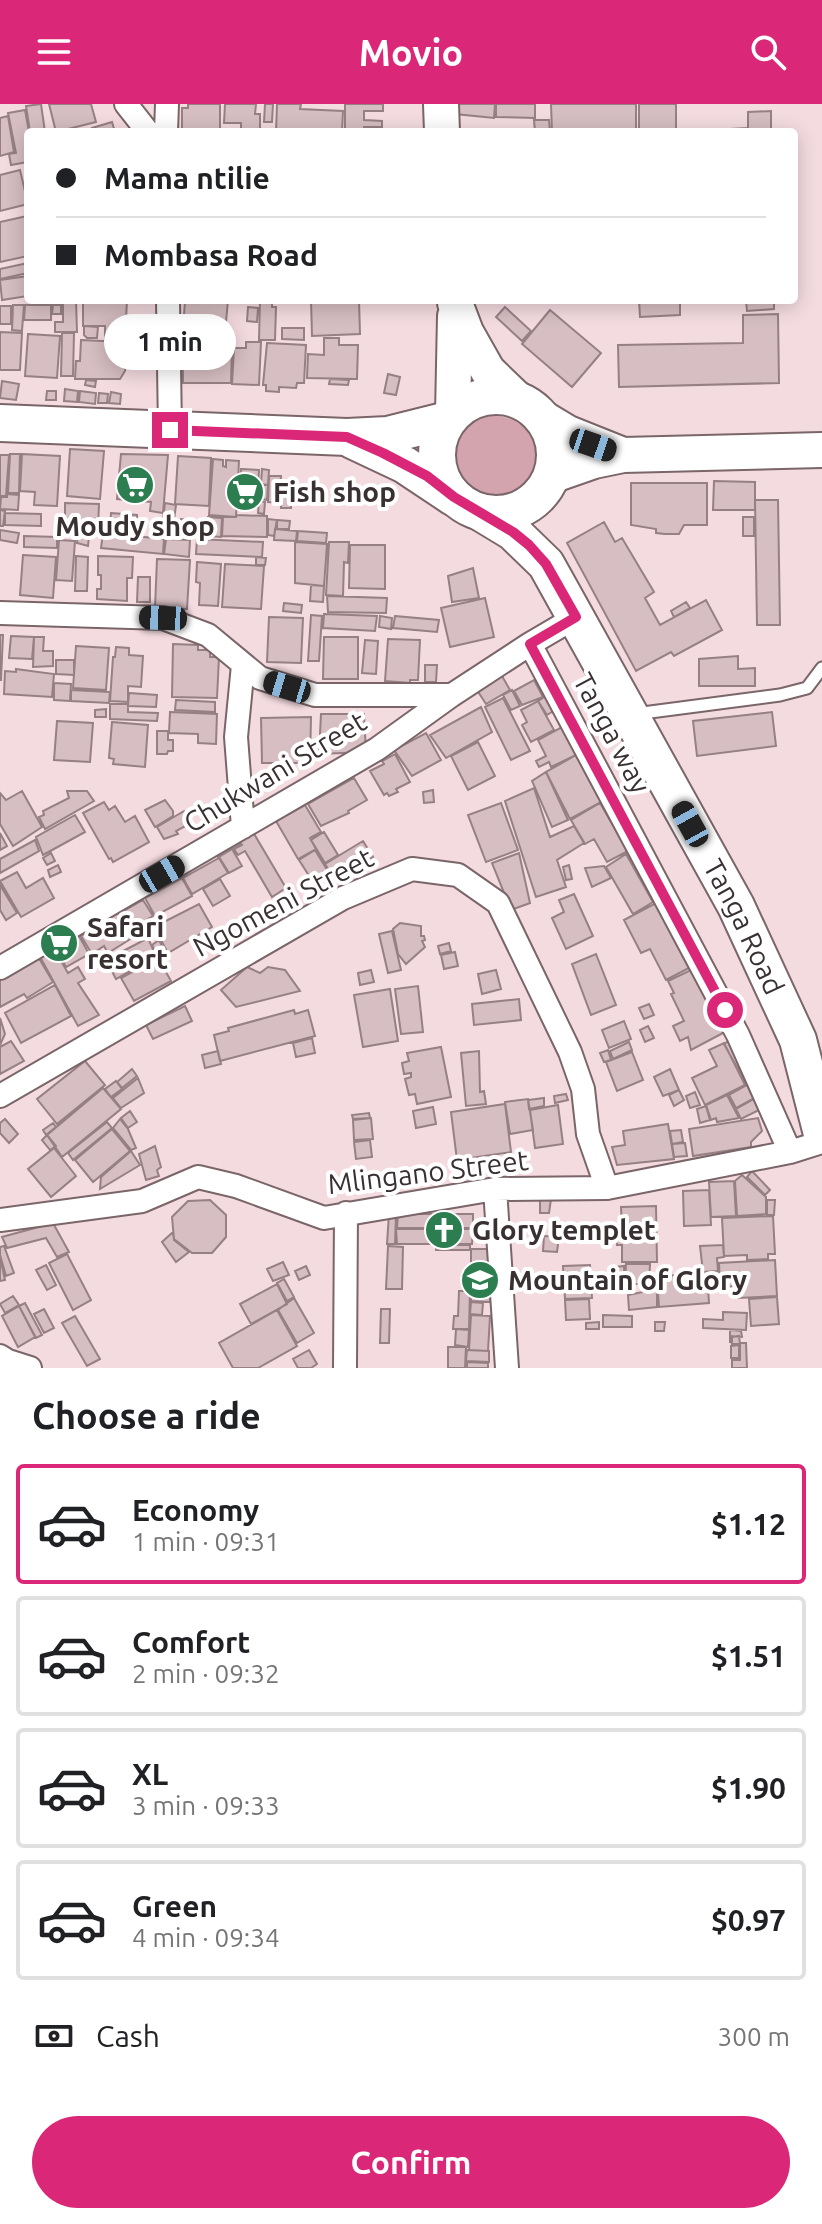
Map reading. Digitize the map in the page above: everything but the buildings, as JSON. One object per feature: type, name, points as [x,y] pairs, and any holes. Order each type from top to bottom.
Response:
[{"type":"highway","points":[[0,423],[347,437],[388,435],[450,417],[471,400],[493,395],[530,408],[556,449],[540,531],[546,564]]},
{"type":"highway","points":[[450,417],[439,438],[437,460],[442,480],[467,505],[505,514],[528,505],[549,481]]},
{"type":"highway","points":[[347,437],[427,476],[467,505],[513,532],[546,564]]},
{"type":"highway","name":"Tanga Road","points":[[546,564],[736,906],[798,1040],[822,1134]]},
{"type":"main road","points":[[441,104],[442,128]]},
{"type":"main road","points":[[450,417],[455,304]]},
{"type":"main road","points":[[456,304],[466,332],[488,371],[530,408],[568,433],[623,455]]},
{"type":"main road","points":[[549,481],[594,461],[623,455],[822,450]]},
{"type":"street","points":[[126,104],[145,128]]},
{"type":"street","points":[[166,128],[167,104]]},
{"type":"street","points":[[168,304],[170,430]]},
{"type":"street","points":[[0,613],[163,618],[208,635],[260,678],[315,695],[452,695]]},
{"type":"street","name":"Chukwani Street","points":[[0,968],[377,749],[452,695],[576,617]]},
{"type":"street","name":"Tanga way","points":[[530,644],[738,1035],[790,1152]]},
{"type":"street","points":[[243,665],[236,737],[243,827]]},
{"type":"street","name":"Ngomeni Street","points":[[0,1096],[343,898],[412,869],[458,875],[498,903],[570,1052],[583,1089],[588,1134],[607,1188]]},
{"type":"street","name":"Mlingano Street","points":[[0,1220],[142,1201],[198,1177],[236,1186],[324,1218],[495,1189],[607,1188],[790,1152],[822,1142]]},
{"type":"street","points":[[495,1189],[507,1368]]},
{"type":"street","points":[[345,1368],[346,1213]]},
{"type":"street","points":[[0,1356],[30,1368]]},
{"type":"lane","points":[[630,715],[780,695],[807,688],[822,668]]},
{"type":"shaded area","points":[[495,416],[512,419],[526,429],[536,443],[539,460],[536,477],[526,491],[512,501],[495,504],[478,501],[464,491],[454,477],[451,460],[454,443],[464,429],[478,419]]},
{"type":"place","name":"Moudy shop","points":[[135,485]]},
{"type":"place","name":"Fish shop","points":[[245,492]]},
{"type":"place","name":"Safari resort","points":[[59,943]]},
{"type":"place","name":"Glory templet","points":[[444,1230]]},
{"type":"place","name":"Mountain of Glory","points":[[480,1280]]},
{"type":"route","points":[[170,430],[347,437],[427,476],[529,545],[546,564],[576,617],[530,644],[725,1010]]}]
